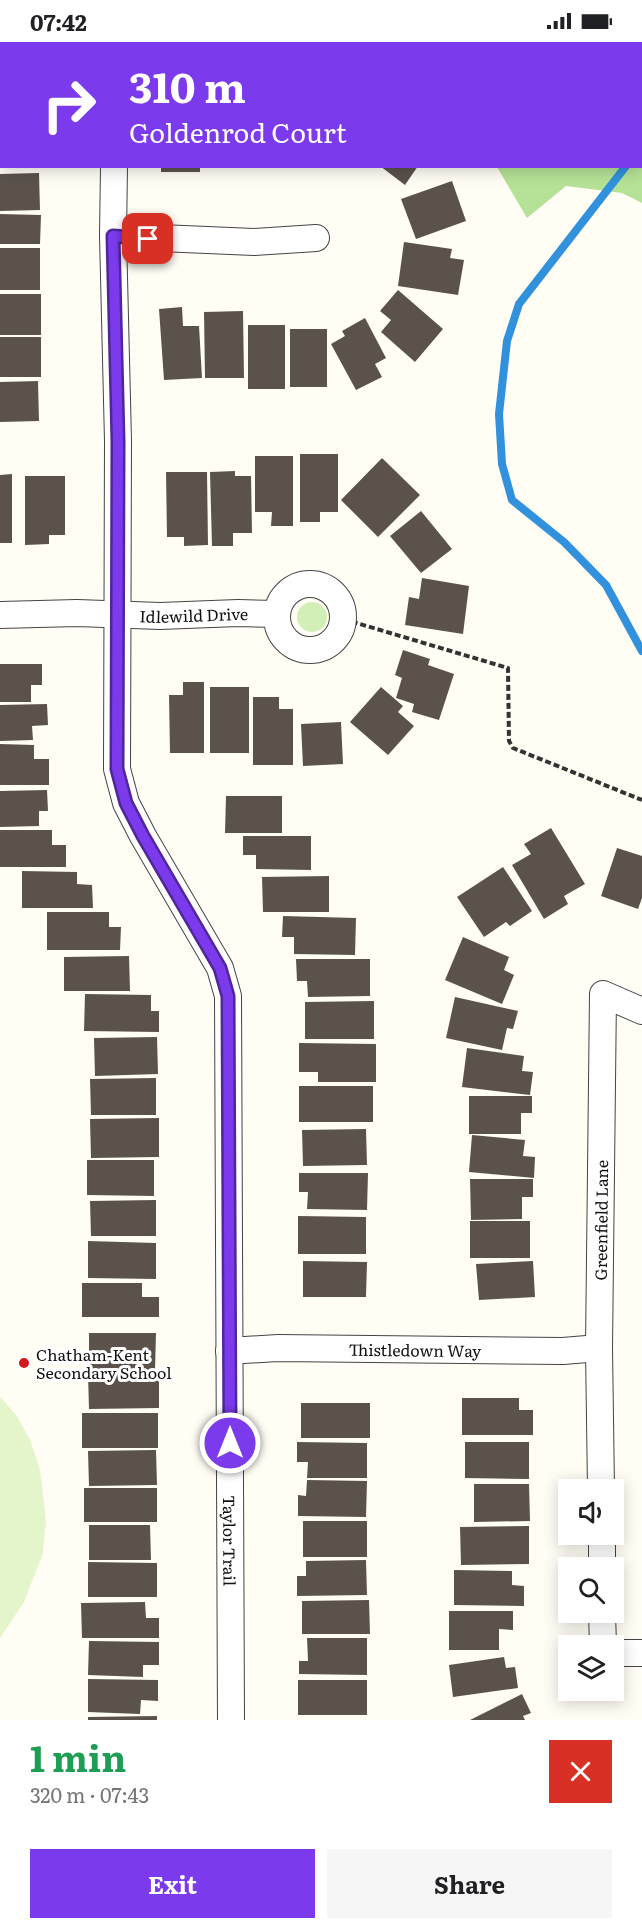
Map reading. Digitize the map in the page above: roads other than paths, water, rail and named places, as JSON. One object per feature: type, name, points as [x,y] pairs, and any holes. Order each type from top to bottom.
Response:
[{"type":"street","name":"Taylor Trail","points":[[114,168],[119,614],[117,769],[126,803],[220,968],[228,996],[231,1720]]},
{"type":"street","points":[[113,236],[254,242],[316,238]]},
{"type":"street","points":[[313,584],[323,586],[332,592],[342,609],[343,619],[336,638],[328,645],[308,650],[298,648],[282,634],[277,614],[285,596],[293,589],[313,584]]},
{"type":"street","name":"Idlewild Drive","points":[[0,615],[277,614]]},
{"type":"street","name":"Greenfield Lane","points":[[601,1479],[599,1348],[603,994],[642,1011]]},
{"type":"street","name":"Thistledown Way","points":[[229,1351],[278,1347],[563,1351],[599,1348]]},
{"type":"street","points":[[624,1653],[642,1653]]},
{"type":"waterway","points":[[624,168],[519,304],[507,341],[499,414],[502,464],[512,500],[564,542],[606,585],[642,651]]},
{"type":"place","name":"Chatham-Kent Secondary School","points":[[24,1363]]}]
